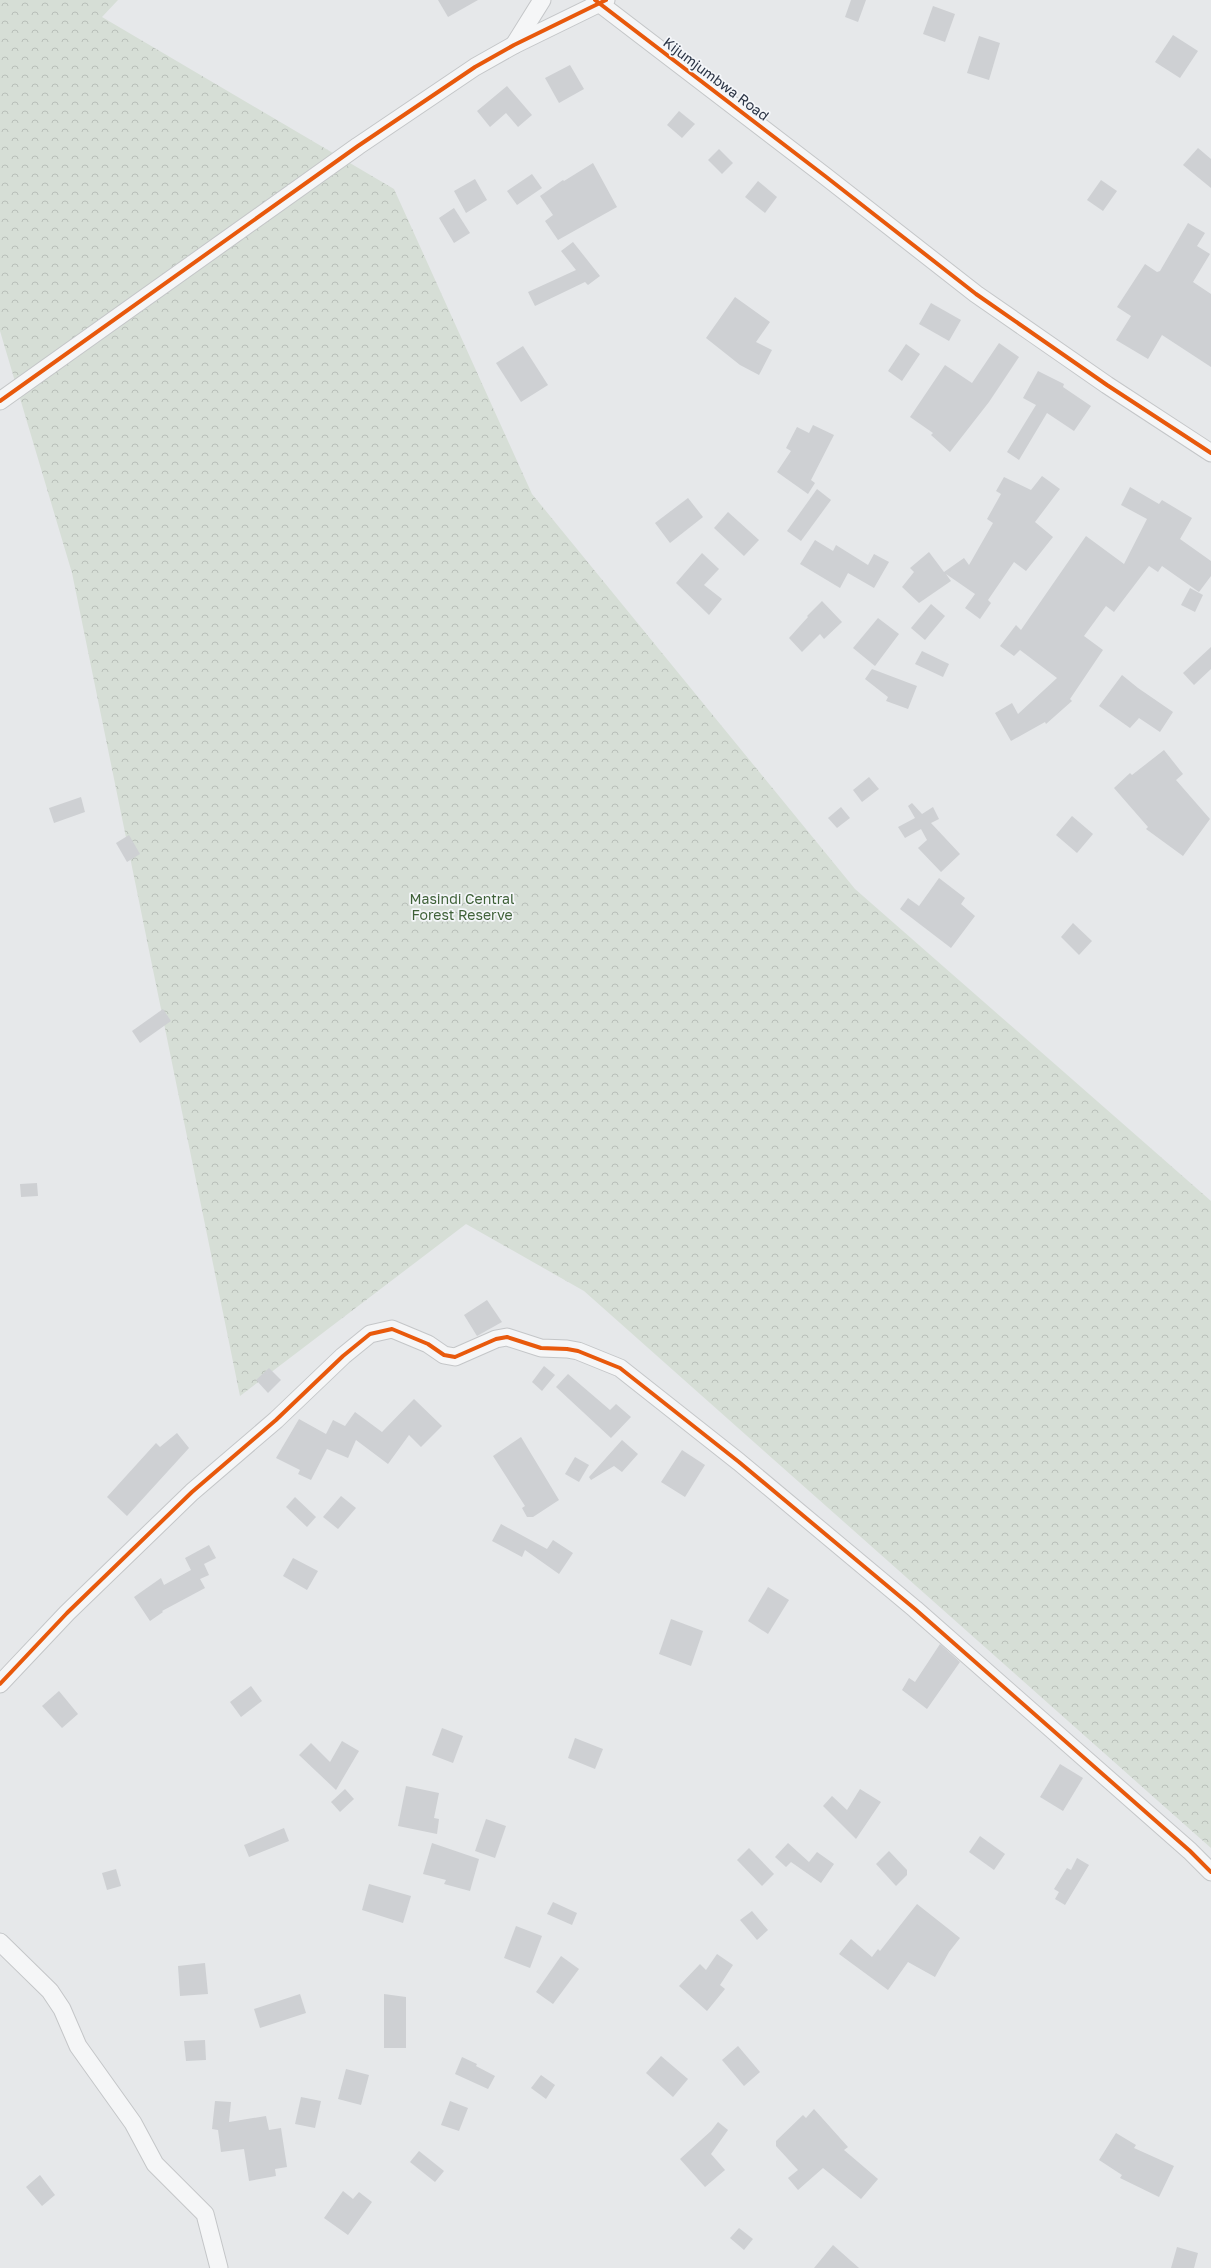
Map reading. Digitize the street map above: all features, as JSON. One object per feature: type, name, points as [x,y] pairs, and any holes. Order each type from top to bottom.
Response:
[{"type":"street","points":[[514,45],[542,0]]},
{"type":"street","points":[[0,400],[358,146],[475,68],[514,45],[600,1]]},
{"type":"street","name":"Kijumjumbwa Road","points":[[600,1],[976,294],[1108,386],[1211,453]]},
{"type":"street","points":[[0,1684],[67,1613],[192,1492],[276,1420],[343,1356],[370,1334],[392,1329],[428,1344],[444,1355],[455,1357],[496,1338],[507,1337],[541,1348],[578,1351],[620,1368],[739,1462],[916,1609],[1190,1850],[1211,1872]]},
{"type":"street","points":[[0,1942],[50,1991],[62,2009],[78,2046],[133,2123],[155,2164],[205,2214],[219,2268]]},
{"type":"green space","name":"Masindi Central Forest Reserve","points":[[0,0],[118,0],[102,17],[394,189],[532,494],[855,889],[1211,1201],[1211,1848],[584,1291],[466,1224],[240,1396],[72,573],[0,331]]},
{"type":"building","points":[[438,0],[478,0],[448,17]]},
{"type":"building","points":[[851,0],[866,0],[858,22],[845,17]]},
{"type":"building","points":[[933,6],[955,14],[945,42],[923,34]]},
{"type":"building","points":[[1173,35],[1198,51],[1180,78],[1155,62]]},
{"type":"building","points":[[979,36],[1000,43],[989,80],[967,73]]},
{"type":"building","points":[[570,65],[584,89],[559,103],[545,78]]},
{"type":"building","points":[[507,86],[532,115],[518,127],[506,113],[490,127],[477,111]]},
{"type":"building","points":[[679,111],[695,124],[682,138],[667,125]]},
{"type":"building","points":[[1198,148],[1211,159],[1211,188],[1183,165]]},
{"type":"building","points":[[719,149],[733,163],[722,174],[708,160]]},
{"type":"building","points":[[593,163],[617,207],[558,240],[545,221],[553,215],[540,196],[563,180],[564,181]]},
{"type":"building","points":[[532,174],[542,188],[517,205],[507,191]]},
{"type":"building","points":[[475,179],[487,200],[466,213],[454,191]]},
{"type":"building","points":[[1101,180],[1117,191],[1103,211],[1087,200]]},
{"type":"building","points":[[758,181],[777,197],[765,213],[745,197]]},
{"type":"building","points":[[454,208],[470,233],[454,243],[439,218]]},
{"type":"building","points":[[1188,223],[1205,233],[1197,246],[1210,254],[1193,282],[1211,294],[1211,367],[1162,335],[1148,359],[1116,340],[1131,316],[1117,307],[1145,264],[1157,272],[1160,271]]},
{"type":"building","points":[[573,242],[600,276],[588,285],[585,282],[535,306],[528,292],[576,270],[561,251]]},
{"type":"building","points":[[735,297],[770,322],[756,342],[772,350],[759,375],[740,365],[706,338]]},
{"type":"building","points":[[931,303],[961,320],[949,341],[919,324]]},
{"type":"building","points":[[999,343],[1019,357],[989,402],[950,452],[931,435],[933,433],[910,417],[945,365],[972,383]]},
{"type":"building","points":[[906,344],[920,354],[902,381],[888,371]]},
{"type":"building","points":[[523,346],[548,385],[521,402],[496,363]]},
{"type":"building","points":[[1038,371],[1064,384],[1063,387],[1091,406],[1074,431],[1047,413],[1019,460],[1007,452],[1036,405],[1023,398]]},
{"type":"building","points":[[813,425],[834,435],[811,480],[815,483],[808,494],[777,472],[791,451],[786,448],[797,427],[809,433]]},
{"type":"building","points":[[1042,476],[1060,489],[1035,522],[1053,537],[1026,571],[1014,562],[988,600],[991,603],[980,619],[965,608],[975,594],[946,574],[951,581],[919,603],[902,587],[914,572],[910,568],[929,552],[944,572],[964,558],[969,565],[993,523],[987,519],[1001,494],[996,491],[1004,477],[1031,490]]},
{"type":"building","points":[[1130,487],[1159,504],[1162,500],[1192,518],[1180,539],[1211,561],[1211,576],[1199,592],[1162,566],[1158,572],[1149,566],[1114,612],[1106,606],[1084,636],[1103,650],[1070,699],[1072,701],[1046,724],[1045,722],[1011,741],[995,713],[1012,703],[1018,714],[1057,678],[1020,650],[1014,656],[1000,646],[1016,625],[1021,630],[1086,536],[1124,564],[1147,519],[1121,505]]},
{"type":"building","points":[[817,489],[831,500],[801,541],[787,531]]},
{"type":"building","points":[[688,498],[703,517],[670,543],[655,523]]},
{"type":"building","points":[[728,512],[759,540],[744,556],[714,528]]},
{"type":"building","points":[[815,540],[833,551],[836,545],[868,565],[874,554],[889,562],[874,588],[848,573],[840,588],[800,564]]},
{"type":"building","points":[[702,553],[719,569],[704,585],[722,599],[709,615],[676,583]]},
{"type":"building","points":[[1190,588],[1203,595],[1195,612],[1181,605]]},
{"type":"building","points":[[822,601],[842,622],[824,639],[820,634],[802,652],[789,638],[808,617],[807,616]]},
{"type":"building","points":[[931,604],[945,616],[925,640],[911,628]]},
{"type":"building","points":[[878,618],[899,634],[875,666],[853,648]]},
{"type":"building","points":[[1211,647],[1211,669],[1194,685],[1183,673]]},
{"type":"building","points":[[922,651],[949,664],[943,677],[915,664]]},
{"type":"building","points":[[872,669],[917,686],[908,709],[886,701],[888,697],[865,679]]},
{"type":"building","points":[[1122,675],[1173,712],[1160,732],[1139,718],[1130,728],[1099,706]]},
{"type":"building","points":[[1164,750],[1183,774],[1176,780],[1210,819],[1183,856],[1146,829],[1148,827],[1114,788],[1130,773],[1132,775]]},
{"type":"building","points":[[869,777],[879,789],[862,802],[853,790]]},
{"type":"building","points":[[81,797],[85,812],[54,823],[49,808]]},
{"type":"building","points":[[912,803],[922,814],[933,807],[939,819],[931,823],[960,854],[941,872],[918,848],[927,840],[921,829],[905,838],[898,827],[915,818],[908,806]]},
{"type":"building","points":[[841,807],[850,818],[837,828],[828,818]]},
{"type":"building","points":[[1072,816],[1093,834],[1077,853],[1056,835]]},
{"type":"building","points":[[129,835],[140,854],[127,862],[116,843]]},
{"type":"building","points":[[939,878],[965,898],[961,904],[975,916],[951,948],[900,909],[908,898],[919,906]]},
{"type":"building","points":[[1073,923],[1092,941],[1079,955],[1061,937]]},
{"type":"building","points":[[163,1009],[171,1021],[140,1043],[132,1031]]},
{"type":"building","points":[[37,1183],[38,1196],[21,1197],[20,1184]]},
{"type":"building","points":[[487,1300],[502,1322],[477,1336],[464,1315]]},
{"type":"building","points":[[544,1366],[555,1375],[542,1391],[532,1382]]},
{"type":"building","points":[[269,1368],[281,1380],[268,1393],[256,1380]]},
{"type":"building","points":[[568,1374],[610,1410],[616,1404],[631,1417],[611,1438],[556,1387]]},
{"type":"building","points":[[414,1399],[442,1426],[421,1447],[409,1435],[388,1464],[356,1440],[348,1458],[327,1449],[311,1480],[298,1474],[300,1470],[276,1458],[299,1419],[326,1434],[333,1420],[345,1426],[355,1412],[382,1432]]},
{"type":"building","points":[[177,1433],[189,1448],[127,1516],[107,1497],[156,1443],[160,1447]]},
{"type":"building","points":[[521,1437],[559,1500],[533,1517],[527,1517],[522,1508],[525,1506],[493,1456]]},
{"type":"building","points":[[622,1440],[638,1454],[622,1472],[614,1466],[591,1480],[589,1477]]},
{"type":"building","points":[[682,1450],[705,1465],[685,1497],[661,1482]]},
{"type":"building","points":[[575,1457],[589,1465],[579,1482],[565,1474]]},
{"type":"building","points":[[341,1496],[356,1508],[338,1529],[323,1517]]},
{"type":"building","points":[[295,1497],[316,1517],[307,1527],[286,1507]]},
{"type":"building","points":[[501,1524],[547,1549],[553,1540],[573,1553],[559,1574],[525,1550],[522,1557],[492,1541]]},
{"type":"building","points":[[209,1545],[216,1558],[204,1564],[209,1575],[200,1579],[205,1588],[162,1611],[163,1612],[150,1621],[134,1597],[161,1578],[164,1585],[191,1570],[185,1558]]},
{"type":"building","points":[[293,1558],[318,1571],[307,1590],[283,1576]]},
{"type":"building","points":[[768,1587],[789,1600],[768,1634],[748,1621]]},
{"type":"building","points":[[671,1619],[703,1631],[691,1666],[659,1654]]},
{"type":"building","points":[[940,1644],[960,1662],[927,1709],[902,1690],[909,1678],[915,1682]]},
{"type":"building","points":[[251,1686],[262,1701],[241,1717],[230,1702]]},
{"type":"building","points":[[59,1691],[78,1714],[62,1728],[42,1706]]},
{"type":"building","points":[[442,1728],[463,1736],[453,1763],[432,1755]]},
{"type":"building","points":[[575,1738],[603,1749],[595,1769],[568,1758]]},
{"type":"building","points":[[342,1741],[359,1751],[336,1790],[299,1755],[311,1743],[330,1762]]},
{"type":"building","points":[[1060,1764],[1083,1778],[1063,1811],[1040,1797]]},
{"type":"building","points":[[406,1786],[439,1793],[434,1818],[439,1819],[437,1834],[398,1826]]},
{"type":"building","points":[[345,1789],[354,1799],[340,1812],[331,1802]]},
{"type":"building","points":[[860,1789],[881,1802],[856,1839],[823,1806],[832,1796],[847,1810]]},
{"type":"building","points":[[486,1819],[506,1826],[495,1858],[475,1851]]},
{"type":"building","points":[[284,1828],[289,1841],[249,1857],[244,1845]]},
{"type":"building","points":[[980,1836],[1005,1854],[994,1870],[969,1852]]},
{"type":"building","points":[[432,1843],[479,1859],[470,1891],[444,1884],[446,1880],[423,1874]]},
{"type":"building","points":[[788,1843],[809,1862],[817,1852],[834,1864],[821,1883],[791,1862],[786,1867],[775,1857]]},
{"type":"building","points":[[749,1848],[774,1874],[762,1886],[737,1860]]},
{"type":"building","points":[[889,1851],[907,1870],[907,1875],[896,1886],[876,1864]]},
{"type":"building","points":[[1077,1858],[1089,1865],[1065,1905],[1055,1899],[1059,1892],[1054,1889],[1067,1868],[1071,1870]]},
{"type":"building","points":[[116,1869],[121,1886],[107,1890],[102,1873]]},
{"type":"building","points":[[369,1884],[411,1896],[403,1923],[362,1910]]},
{"type":"building","points":[[553,1902],[577,1913],[572,1925],[547,1914]]},
{"type":"building","points":[[917,1904],[960,1938],[949,1952],[935,1977],[908,1962],[888,1990],[839,1954],[851,1939],[872,1957],[878,1949],[880,1951]]},
{"type":"building","points":[[752,1911],[768,1930],[757,1940],[740,1920]]},
{"type":"building","points":[[516,1926],[542,1936],[530,1968],[504,1958]]},
{"type":"building","points":[[717,1954],[733,1965],[720,1985],[725,1989],[707,2011],[679,1986],[700,1964],[706,1970]]},
{"type":"building","points":[[561,1956],[579,1969],[553,2004],[536,1992]]},
{"type":"building","points":[[205,1963],[208,1994],[180,1996],[178,1966]]},
{"type":"building","points":[[300,1994],[306,2013],[260,2028],[254,2009]]},
{"type":"building","points":[[384,1994],[406,1997],[406,2048],[384,2048]]},
{"type":"building","points":[[205,2040],[206,2060],[186,2061],[184,2041]]},
{"type":"building","points":[[738,2046],[760,2072],[744,2086],[722,2060]]},
{"type":"building","points":[[661,2056],[688,2079],[673,2097],[646,2073]]},
{"type":"building","points":[[462,2057],[477,2064],[476,2066],[495,2076],[488,2089],[455,2074]]},
{"type":"building","points":[[346,2069],[369,2075],[361,2105],[338,2099]]},
{"type":"building","points":[[541,2075],[555,2085],[546,2099],[531,2088]]},
{"type":"building","points":[[301,2097],[321,2101],[315,2128],[295,2124]]},
{"type":"building","points":[[215,2101],[231,2102],[229,2122],[266,2116],[269,2130],[281,2128],[287,2167],[275,2169],[276,2176],[249,2181],[244,2149],[221,2152],[218,2130],[212,2129]]},
{"type":"building","points":[[450,2101],[468,2108],[459,2131],[441,2125]]},
{"type":"building","points":[[814,2109],[848,2147],[844,2150],[878,2179],[861,2199],[823,2168],[798,2190],[788,2178],[798,2170],[776,2146],[776,2141],[803,2115],[806,2118]]},
{"type":"building","points":[[718,2122],[728,2130],[711,2154],[725,2170],[705,2187],[680,2159],[711,2131]]},
{"type":"building","points":[[1116,2133],[1136,2145],[1134,2148],[1174,2166],[1159,2197],[1120,2178],[1122,2175],[1099,2160]]},
{"type":"building","points":[[419,2151],[444,2171],[435,2182],[410,2162]]},
{"type":"building","points":[[40,2175],[55,2195],[42,2206],[26,2187]]},
{"type":"building","points":[[343,2191],[353,2199],[359,2192],[372,2202],[348,2235],[324,2218]]},
{"type":"building","points":[[739,2228],[753,2239],[744,2250],[730,2238]]},
{"type":"building","points":[[833,2245],[859,2268],[814,2268]]},
{"type":"building","points":[[1177,2247],[1198,2253],[1194,2268],[1171,2268]]},
{"type":"cycle path","points":[[595,0],[976,294],[1107,385],[1211,453]]},
{"type":"cycle path","points":[[0,401],[358,146],[475,67],[514,45],[606,0]]},
{"type":"cycle path","points":[[0,1684],[67,1613],[192,1492],[276,1420],[343,1356],[370,1334],[392,1329],[428,1344],[444,1355],[455,1357],[496,1339],[507,1337],[541,1348],[578,1351],[620,1368],[739,1462],[915,1609],[1190,1851],[1211,1872]]}]
